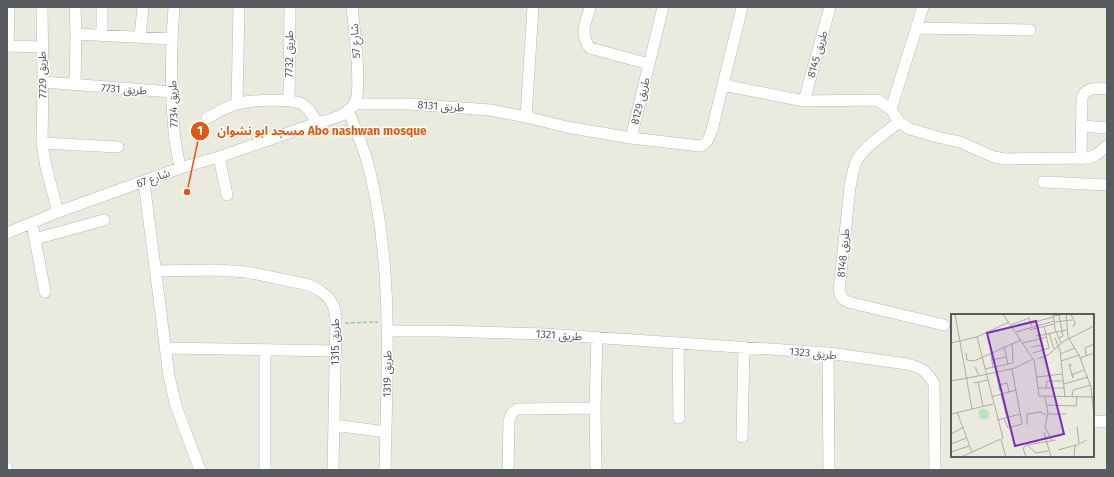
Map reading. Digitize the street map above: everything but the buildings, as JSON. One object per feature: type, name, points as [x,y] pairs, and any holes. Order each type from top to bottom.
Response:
[{"type":"street","points":[[9,7],[8,46],[42,47]]},
{"type":"street","name":"طريق 7729","points":[[42,7],[42,143],[46,167],[58,212]]},
{"type":"street","points":[[75,7],[75,85]]},
{"type":"street","points":[[102,7],[102,34]]},
{"type":"street","points":[[140,37],[143,7]]},
{"type":"street","name":"طريق 7734","points":[[174,7],[172,39],[172,92],[174,132],[180,168]]},
{"type":"street","points":[[237,104],[239,7]]},
{"type":"street","name":"طريق 7732","points":[[289,101],[290,7]]},
{"type":"street","name":"شارع 57","points":[[352,7],[357,76]]},
{"type":"street","points":[[526,117],[533,7]]},
{"type":"street","name":"طريق 8129","points":[[590,7],[584,36],[586,43],[590,48],[649,64]]},
{"type":"street","name":"طريق 8129","points":[[631,138],[663,7]]},
{"type":"street","points":[[742,7],[723,86],[804,101],[871,100],[882,102],[890,109],[899,122],[910,129],[960,142],[994,157],[1015,160],[1081,159],[1096,155],[1107,146]]},
{"type":"street","name":"طريق 8145","points":[[804,101],[830,7]]},
{"type":"street","points":[[890,109],[918,28],[923,7]]},
{"type":"street","points":[[918,28],[1030,30]]},
{"type":"street","points":[[76,34],[102,34],[172,39]]},
{"type":"street","points":[[351,107],[358,90],[357,76]]},
{"type":"street","name":"شارع 67","points":[[320,122],[338,113],[349,102],[356,84],[357,76]]},
{"type":"street","name":"طريق 7731","points":[[43,82],[172,92]]},
{"type":"street","name":"طريق 8131","points":[[351,107],[408,104],[482,109],[568,127],[696,147],[704,145],[708,141],[723,86]]},
{"type":"street","points":[[1081,159],[1082,98],[1084,92],[1095,88],[1107,89]]},
{"type":"street","points":[[207,118],[237,104],[289,101],[300,103],[305,106],[320,122]]},
{"type":"street","name":"شارع 67","points":[[7,233],[58,212],[180,168],[219,157],[337,117],[351,107]]},
{"type":"street","name":"طريق 1319","points":[[351,107],[368,163],[380,221],[388,327],[385,470]]},
{"type":"street","name":"طريق 8148","points":[[899,122],[872,144],[858,158],[853,172],[850,187],[839,291],[842,298],[848,302],[944,325]]},
{"type":"street","points":[[1082,126],[1107,128]]},
{"type":"street","points":[[42,143],[118,147]]},
{"type":"street","points":[[219,157],[227,195]]},
{"type":"street","points":[[144,182],[169,376],[176,406],[200,470]]},
{"type":"street","points":[[1043,182],[1107,185]]},
{"type":"street","points":[[35,239],[104,220]]},
{"type":"street","points":[[32,223],[45,292]]},
{"type":"street","name":"طريق 1315","points":[[155,271],[214,270],[247,272],[309,285],[328,297],[334,307],[336,323],[334,470]]},
{"type":"street","name":"طريق 1321","points":[[388,327],[597,337],[595,408],[596,470]]},
{"type":"street","name":"طريق 1323","points":[[597,337],[828,353],[919,367],[929,374],[934,384],[935,470]]},
{"type":"street","points":[[678,343],[679,418]]},
{"type":"street","points":[[165,348],[335,351]]},
{"type":"street","points":[[742,437],[744,348]]},
{"type":"street","points":[[265,350],[265,470]]},
{"type":"street","points":[[828,353],[828,470]]},
{"type":"street","points":[[508,470],[509,421],[512,414],[517,409],[595,408]]},
{"type":"street","points":[[1094,422],[1107,421]]},
{"type":"street","points":[[334,425],[386,432]]},
{"type":"path","points":[[336,323],[388,327]]},
{"type":"place","name":"مسجد ابو نشوان Abo nashwan mosque","points":[[187,192]]}]
